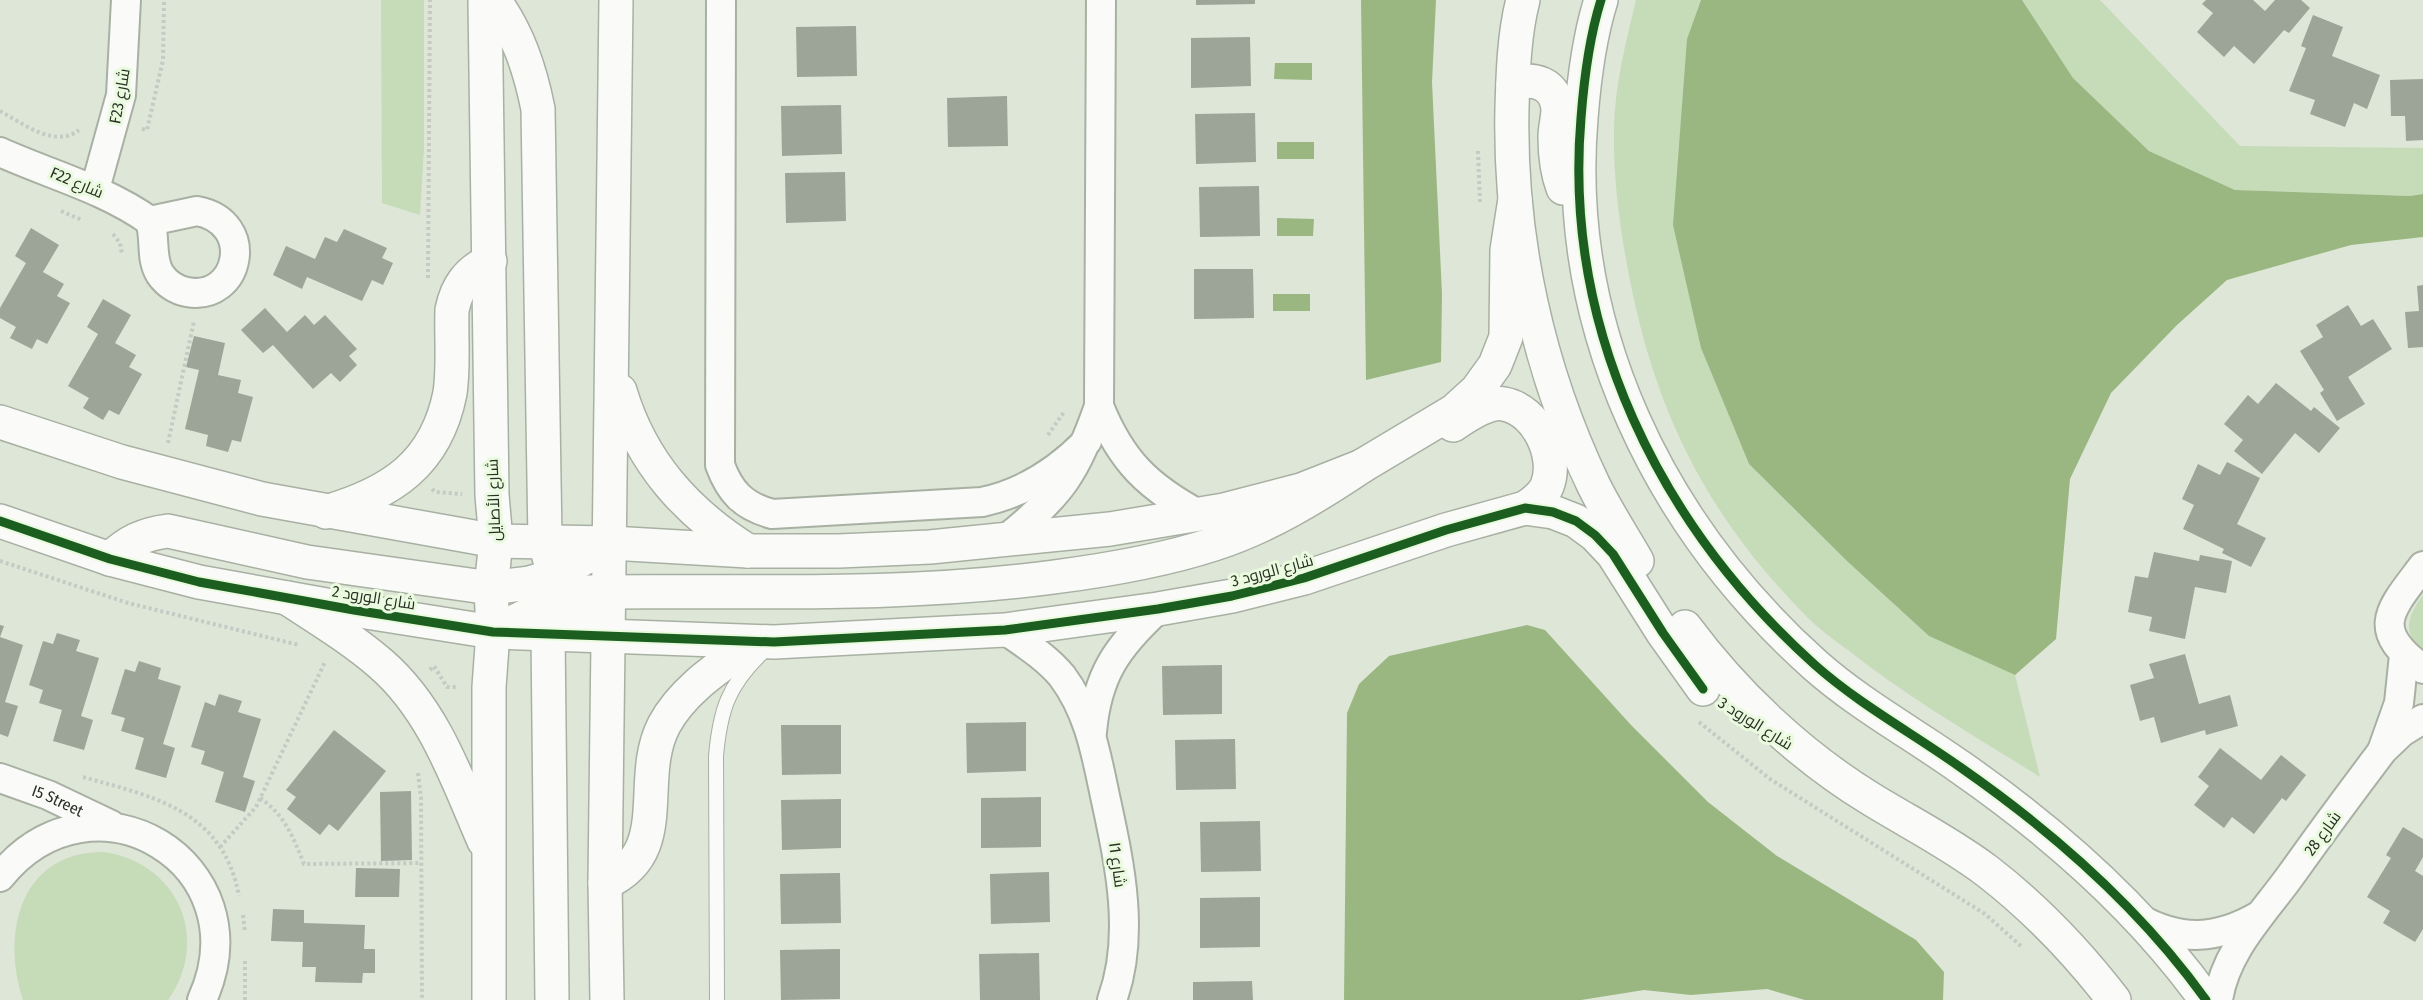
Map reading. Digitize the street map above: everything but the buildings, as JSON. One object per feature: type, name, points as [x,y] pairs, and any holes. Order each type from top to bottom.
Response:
[{"type":"street","name":"F23 شارع","points":[[95,189],[115,122],[124,64],[126,0]]},
{"type":"street","name":"شارع الأصايل","points":[[485,0],[492,495],[496,541],[491,588],[494,632],[489,687],[489,1000]]},
{"type":"street","points":[[494,0],[514,32],[525,57],[538,109],[552,1000]]},
{"type":"street","points":[[607,1000],[605,883],[616,0]]},
{"type":"street","points":[[721,0],[720,465],[726,483],[737,498],[753,509],[772,514],[982,502],[1010,494],[1042,479],[1058,468],[1087,441]]},
{"type":"street","points":[[1007,538],[1042,510],[1058,493],[1087,441],[1099,406],[1101,0]]},
{"type":"street","points":[[1523,0],[1513,84],[1511,159],[1528,298],[1556,394],[1595,488],[1645,575],[1706,655],[1755,709],[1810,756],[1869,798],[1933,834],[1987,871],[2037,913],[2083,961],[2114,1000]]},
{"type":"street","points":[[1601,0],[1584,80],[1578,152],[1581,225],[1594,305],[1617,383],[1650,457],[1692,527],[1749,602],[1818,667],[1894,724],[1959,766],[2022,813],[2082,863],[2166,948],[2206,1000]]},
{"type":"street","points":[[1513,84],[1524,80],[1537,81],[1548,87],[1555,96],[1558,108],[1556,159],[1569,205],[1581,225]]},
{"type":"street","name":"F22 شارع","points":[[0,152],[124,202],[150,220]]},
{"type":"street","points":[[547,600],[582,592],[736,594],[870,592],[975,585],[1090,572],[1163,559],[1216,543],[1267,522],[1316,497],[1362,466],[1454,411],[1477,390],[1496,365],[1506,337],[1507,249],[1515,199]]},
{"type":"street","points":[[197,211],[208,213],[227,226],[236,248],[231,271],[215,287],[195,293],[174,287],[159,272],[155,263],[154,233],[150,220],[197,211]]},
{"type":"street","points":[[326,512],[382,492],[427,451],[442,423],[450,391],[454,298],[468,275],[490,261]]},
{"type":"street","points":[[613,369],[626,413],[645,453],[672,490],[703,520],[748,551]]},
{"type":"street","points":[[0,422],[162,473],[326,512],[496,541],[611,543],[748,551],[930,547],[1110,529],[1200,515],[1301,490],[1416,445],[1487,406],[1504,404],[1520,412],[1533,423],[1543,437],[1549,454],[1547,486],[1538,499],[1512,513]]},
{"type":"street","points":[[1099,406],[1110,434],[1127,460],[1148,482],[1200,515]]},
{"type":"street","name":"شارع الورود 3","points":[[764,642],[1005,630],[1158,609],[1232,596],[1304,578],[1446,530],[1512,513],[1556,536],[1588,557],[1655,642],[1698,703],[1810,756]]},
{"type":"street","name":"شارع الورود 2","points":[[0,520],[110,559],[199,582],[494,632]]},
{"type":"street","points":[[110,559],[130,542],[168,531],[307,562],[491,588],[547,600],[608,637],[764,642]]},
{"type":"street","points":[[496,541],[547,600]]},
{"type":"street","points":[[494,632],[547,600],[611,543]]},
{"type":"street","name":"شارع 28","points":[[2383,750],[2413,662],[2394,643],[2389,627],[2391,612],[2423,566]]},
{"type":"street","points":[[287,598],[382,664],[406,689],[426,717],[443,748],[490,853]]},
{"type":"street","name":"I1 شارع","points":[[1092,732],[1094,704],[1107,670],[1134,632],[1158,609]]},
{"type":"street","name":"I1 شارع","points":[[1005,630],[1039,653],[1061,676],[1079,703],[1092,732],[1119,860],[1123,905],[1122,950],[1112,1000]]},
{"type":"street","points":[[605,883],[629,869],[644,848],[648,835],[651,767],[664,726],[681,701],[701,680],[764,642]]},
{"type":"street","name":"شارع 28","points":[[2218,1000],[2220,984],[2230,960],[2260,915],[2383,750],[2402,732],[2423,719]]},
{"type":"street","name":"I5 Street","points":[[0,778],[48,795],[112,826]]},
{"type":"street","points":[[0,877],[31,845],[70,828],[112,826],[140,833],[165,846],[186,864],[202,888],[213,914],[215,1000]]},
{"type":"street","name":"شارع 28","points":[[2138,918],[2160,931],[2186,936],[2212,935],[2238,928],[2260,915]]},
{"type":"street","points":[[202,1000],[213,970]]},
{"type":"lane","points":[[717,1000],[716,756],[718,726],[724,705],[735,682],[764,642]]},
{"type":"path","points":[[428,282],[430,0]]},
{"type":"path","points":[[0,111],[52,137],[67,137],[78,132],[86,124],[89,114],[115,122]]},
{"type":"path","points":[[1479,141],[1480,208]]},
{"type":"path","points":[[54,208],[86,221]]},
{"type":"path","points":[[111,232],[120,243],[126,262]]},
{"type":"path","points":[[162,473],[194,318],[195,293]]},
{"type":"path","points":[[0,561],[128,603],[309,647]]},
{"type":"path","points":[[1698,703],[1770,779],[1985,914],[2027,952]]},
{"type":"path","points":[[416,763],[421,798],[422,1000]]},
{"type":"path","points":[[260,798],[277,810],[291,831],[304,864],[421,863]]},
{"type":"shaded area","points":[[381,0],[424,0],[424,148],[420,215],[382,203]]},
{"type":"shaded area","points":[[1361,0],[1436,0],[1432,82],[1442,294],[1441,362],[1366,380]]},
{"type":"shaded area","points":[[1636,0],[1701,0],[1687,39],[1701,348],[1749,464],[1848,562],[1929,636],[2015,675],[2040,777],[1894,684],[1812,621],[1771,579],[1740,539],[1689,458],[1669,414],[1639,321],[1617,199],[1614,163],[1616,95]]},
{"type":"shaded area","points":[[1701,0],[2022,0],[2073,78],[2149,151],[2235,190],[2410,196],[2423,194],[2423,237],[2351,245],[2227,280],[2177,325],[2111,393],[2070,479],[2056,639],[2015,675],[1929,636],[1848,562],[1749,464],[1701,348],[1673,225],[1687,39]]},
{"type":"shaded area","points":[[2022,0],[2100,0],[2240,146],[2423,148],[2423,194],[2410,196],[2235,190],[2149,151],[2073,78]]},
{"type":"shaded area","points":[[1275,63],[1312,63],[1312,80],[1274,79]]},
{"type":"shaded area","points":[[1277,142],[1314,142],[1314,159],[1277,159]]},
{"type":"shaded area","points":[[1277,218],[1314,219],[1313,236],[1277,236]]},
{"type":"shaded area","points":[[1273,294],[1310,294],[1310,311],[1273,311]]},
{"type":"shaded area","points":[[2423,595],[2423,650],[2411,637],[2409,623]]},
{"type":"shaded area","points":[[1527,625],[1545,630],[1631,725],[1708,802],[1777,856],[1916,940],[1944,972],[1943,1000],[1805,1000],[1767,989],[1691,995],[1644,990],[1581,1000],[1344,1000],[1347,713],[1359,684],[1389,656]]},
{"type":"shaded area","points":[[104,852],[130,859],[151,871],[168,888],[180,907],[186,929],[187,953],[181,977],[168,1000],[23,1000],[14,948],[17,923],[24,900],[36,880],[54,865],[76,855]]},
{"type":"cycle path","points":[[1601,0],[1593,29],[1581,118],[1580,197],[1588,273],[1606,348],[1633,419],[1668,487],[1711,551],[1760,610],[1815,665],[1868,705],[1994,792],[2061,845],[2093,873],[2153,934],[2206,1000]]},
{"type":"cycle path","points":[[0,521],[110,559],[199,582],[493,632],[774,642],[1005,630],[1158,609],[1232,596],[1304,578],[1446,530],[1525,508],[1553,512],[1576,521],[1595,535],[1613,554],[1663,633],[1703,689]]}]
